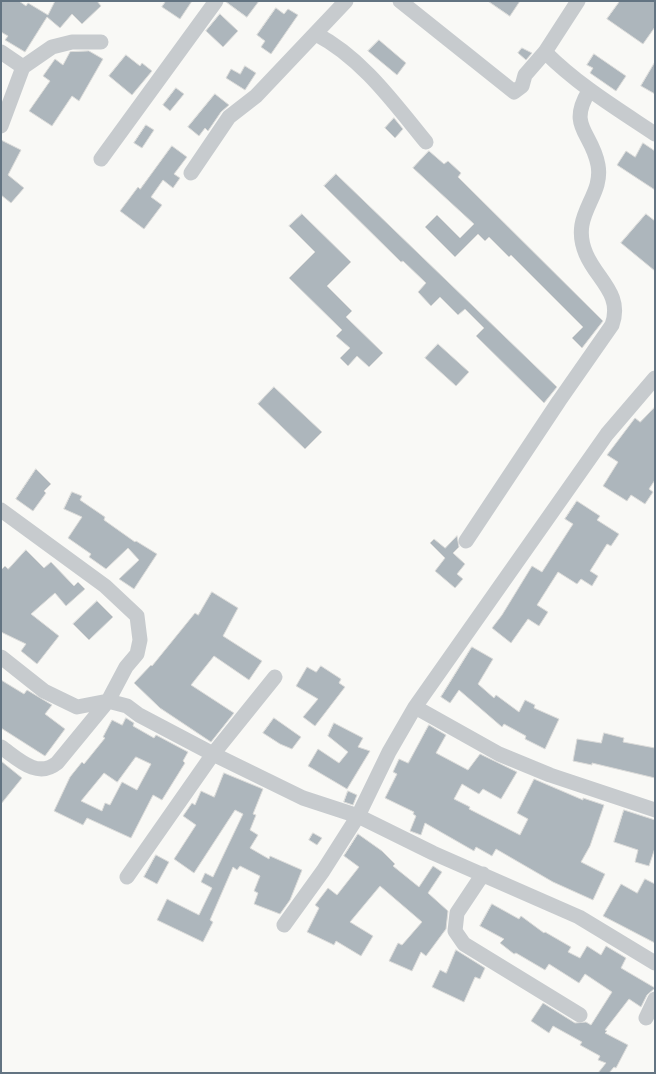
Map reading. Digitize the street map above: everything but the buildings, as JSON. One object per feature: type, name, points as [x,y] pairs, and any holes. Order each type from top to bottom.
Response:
[{"type":"street","points":[[101,159],[216,1]]},
{"type":"street","points":[[191,173],[229,117],[256,96],[346,1]]},
{"type":"street","points":[[400,1],[514,92],[522,86],[525,75],[545,52],[578,1]]},
{"type":"street","points":[[316,34],[335,44],[382,89],[426,142]]},
{"type":"street","points":[[1,126],[24,67],[52,47],[72,42],[101,42]]},
{"type":"street","points":[[1,52],[24,67]]},
{"type":"street","points":[[545,52],[564,72],[655,134]]},
{"type":"street","points":[[466,541],[612,325],[615,316],[616,306],[586,255],[581,238],[583,214],[596,187],[598,177],[598,166],[579,115],[581,104],[590,91]]},
{"type":"street","points":[[284,925],[323,871],[358,816],[389,752],[415,707],[607,434],[655,378]]},
{"type":"street","points":[[1,510],[105,586],[137,616],[140,640],[137,654],[126,667],[108,701],[57,763],[48,769],[33,769],[1,747]]},
{"type":"street","points":[[1,658],[44,691],[77,707],[108,701],[127,706],[139,715],[213,754],[303,798],[358,816],[579,916],[655,963]]},
{"type":"street","points":[[127,877],[213,754],[276,677]]},
{"type":"street","points":[[415,707],[499,754],[550,775],[655,810]]},
{"type":"street","points":[[483,874],[457,913],[456,931],[464,944],[580,1015]]},
{"type":"street","points":[[646,1018],[655,998]]}]
